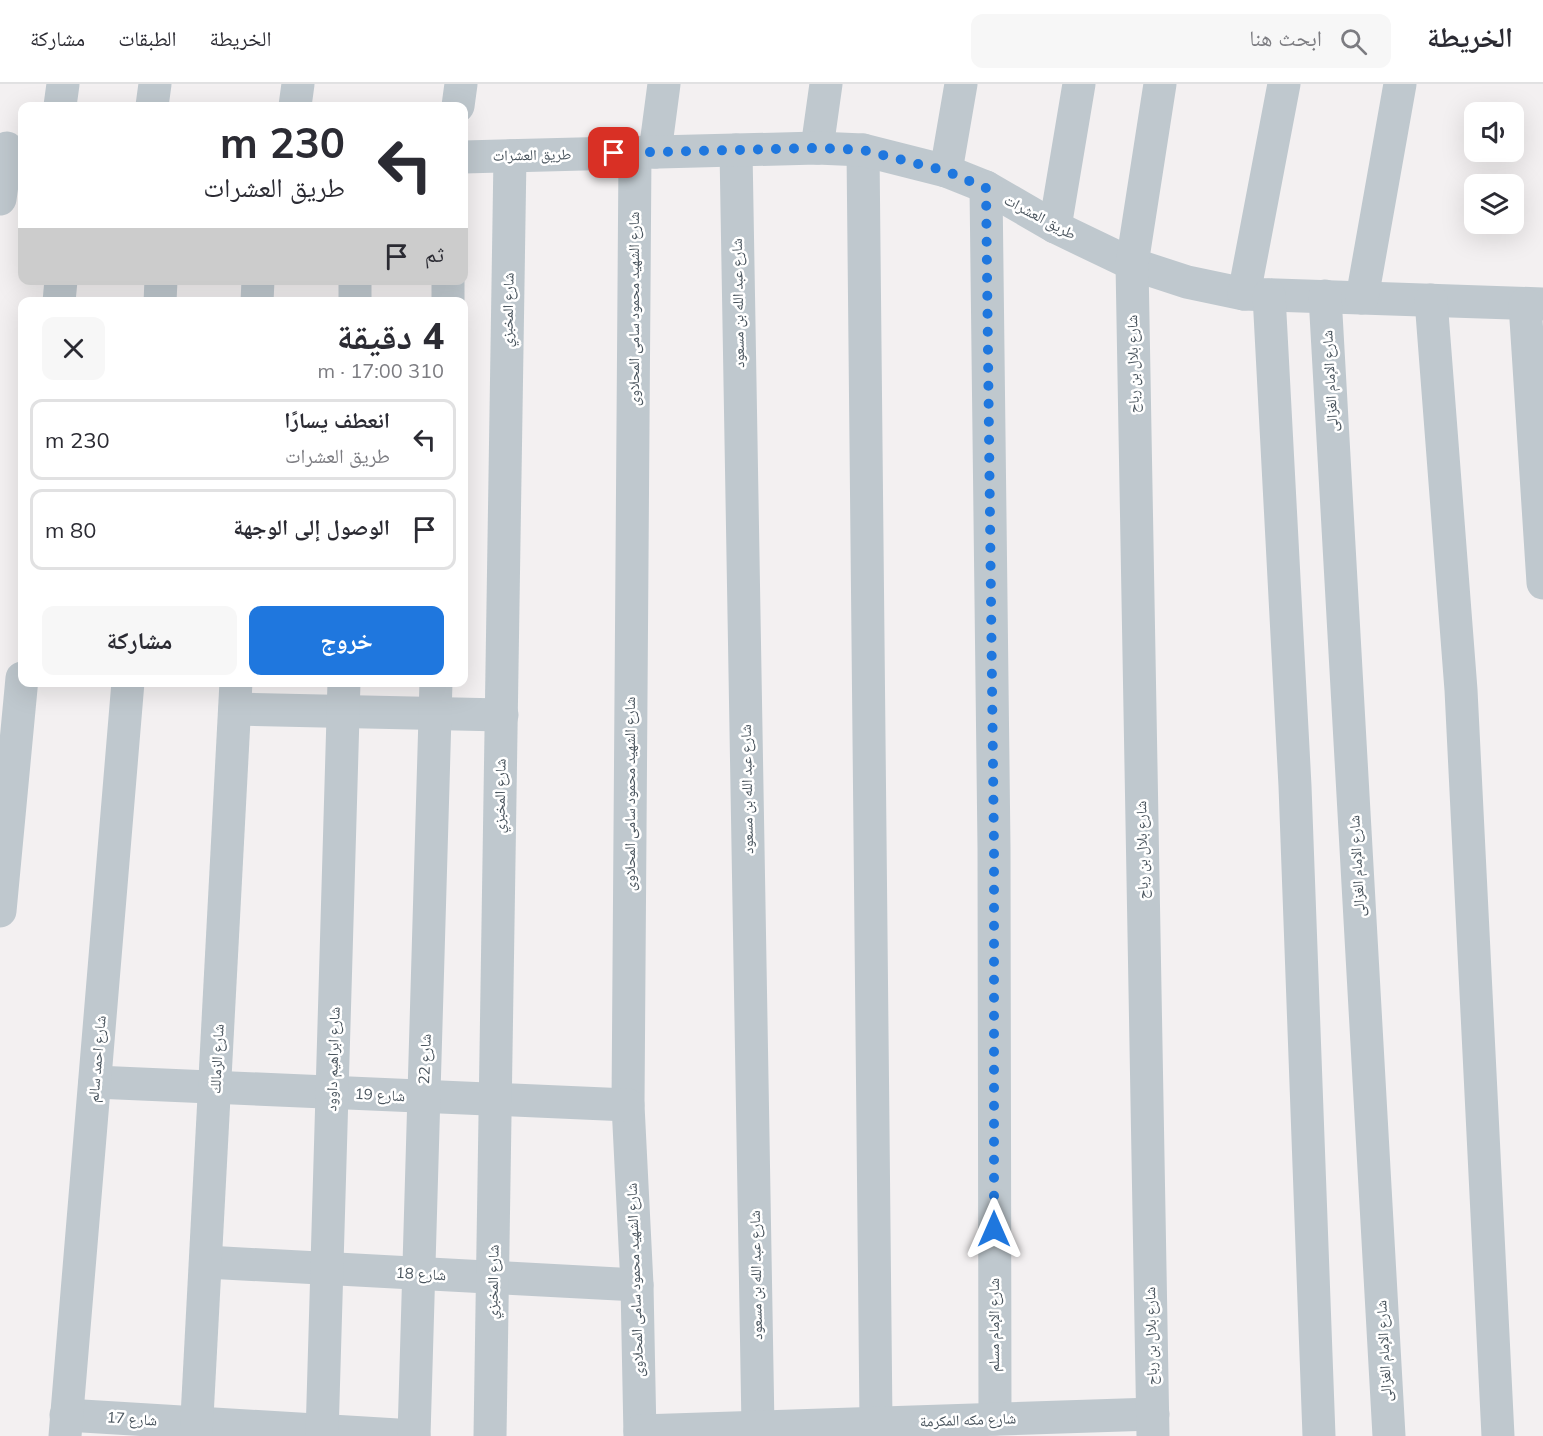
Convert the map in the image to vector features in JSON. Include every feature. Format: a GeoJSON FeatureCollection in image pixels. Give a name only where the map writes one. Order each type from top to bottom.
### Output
{"type":"FeatureCollection","features":[{"type":"Feature","properties":{"kind":"street"},"geometry":{"type":"LineString","coordinates":[[61,102],[63,84]]}},
{"type":"Feature","properties":{"kind":"street"},"geometry":{"type":"LineString","coordinates":[[153,102],[155,84]]}},
{"type":"Feature","properties":{"kind":"street"},"geometry":{"type":"LineString","coordinates":[[296,102],[298,84]]}},
{"type":"Feature","properties":{"kind":"street"},"geometry":{"type":"LineString","coordinates":[[459,102],[461,84]]}},
{"type":"Feature","properties":{"kind":"street","name":"شارع الشهيد محمود سامى المحلاوى"},"geometry":{"type":"LineString","coordinates":[[640,1434],[637,1285],[628,1105],[645,152],[664,84]]}},
{"type":"Feature","properties":{"kind":"street"},"geometry":{"type":"LineString","coordinates":[[817,148],[826,84]]}},
{"type":"Feature","properties":{"kind":"street"},"geometry":{"type":"LineString","coordinates":[[946,171],[962,84]]}},
{"type":"Feature","properties":{"kind":"street"},"geometry":{"type":"LineString","coordinates":[[1055,227],[1079,84]]}},
{"type":"Feature","properties":{"kind":"street","name":"شارع بلال بن رباح"},"geometry":{"type":"LineString","coordinates":[[1153,1425],[1132,264],[1160,84]]}},
{"type":"Feature","properties":{"kind":"street"},"geometry":{"type":"LineString","coordinates":[[1284,84],[1257,294],[1295,786],[1319,1436]]}},
{"type":"Feature","properties":{"kind":"street"},"geometry":{"type":"LineString","coordinates":[[1362,298],[1400,84]]}},
{"type":"Feature","properties":{"kind":"street","name":"طريق العشرات"},"geometry":{"type":"LineString","coordinates":[[468,157],[817,148],[863,150],[946,171],[986,188],[1055,227],[1132,264],[1187,282],[1257,294],[1534,304]]}},
{"type":"Feature","properties":{"kind":"street"},"geometry":{"type":"LineString","coordinates":[[0,199],[10,149]]}},
{"type":"Feature","properties":{"kind":"street","name":"شارع عبد الله بن مسعود"},"geometry":{"type":"LineString","coordinates":[[736,150],[758,1427]]}},
{"type":"Feature","properties":{"kind":"street"},"geometry":{"type":"LineString","coordinates":[[863,150],[876,1423]]}},
{"type":"Feature","properties":{"kind":"street","name":"شارع المخبزي"},"geometry":{"type":"LineString","coordinates":[[490,1436],[510,156]]}},
{"type":"Feature","properties":{"kind":"street","name":"شارع الإمام مسلم"},"geometry":{"type":"LineString","coordinates":[[986,188],[994,848],[995,1419]]}},
{"type":"Feature","properties":{"kind":"street","name":"شارع الإمام الغزالى"},"geometry":{"type":"LineString","coordinates":[[1325,297],[1389,1436]]}},
{"type":"Feature","properties":{"kind":"street"},"geometry":{"type":"LineString","coordinates":[[1431,300],[1461,690],[1498,1436]]}},
{"type":"Feature","properties":{"kind":"street"},"geometry":{"type":"LineString","coordinates":[[1534,304],[1543,583]]}},
{"type":"Feature","properties":{"kind":"street"},"geometry":{"type":"LineString","coordinates":[[0,911],[21,687]]}},
{"type":"Feature","properties":{"kind":"street","name":"شارع احمد سالم"},"geometry":{"type":"LineString","coordinates":[[66,1425],[128,687]]}},
{"type":"Feature","properties":{"kind":"street"},"geometry":{"type":"LineString","coordinates":[[236,696],[436,698],[502,714]]}},
{"type":"Feature","properties":{"kind":"street","name":"شارع الزمالك"},"geometry":{"type":"LineString","coordinates":[[197,1430],[236,696]]}},
{"type":"Feature","properties":{"kind":"street","name":"شارع ابراهيم داوود"},"geometry":{"type":"LineString","coordinates":[[322,1433],[343,697]]}},
{"type":"Feature","properties":{"kind":"street","name":"شارع 22"},"geometry":{"type":"LineString","coordinates":[[414,1436],[436,698]]}},
{"type":"Feature","properties":{"kind":"street","name":"شارع 19"},"geometry":{"type":"LineString","coordinates":[[95,1082],[628,1105]]}},
{"type":"Feature","properties":{"kind":"street","name":"شارع 18"},"geometry":{"type":"LineString","coordinates":[[206,1262],[637,1285]]}},
{"type":"Feature","properties":{"kind":"street","name":"شارع مكه المكرمة"},"geometry":{"type":"LineString","coordinates":[[640,1434],[876,1423],[922,1429],[995,1419],[1058,1426],[1153,1425]]}},
{"type":"Feature","properties":{"kind":"street","name":"شارع 17"},"geometry":{"type":"LineString","coordinates":[[66,1425],[414,1436]]}},
{"type":"Feature","properties":{"kind":"route"},"geometry":{"type":"LineString","coordinates":[[614,153],[817,148],[863,150],[946,171],[986,188],[994,848],[994,1229]]}}]}
